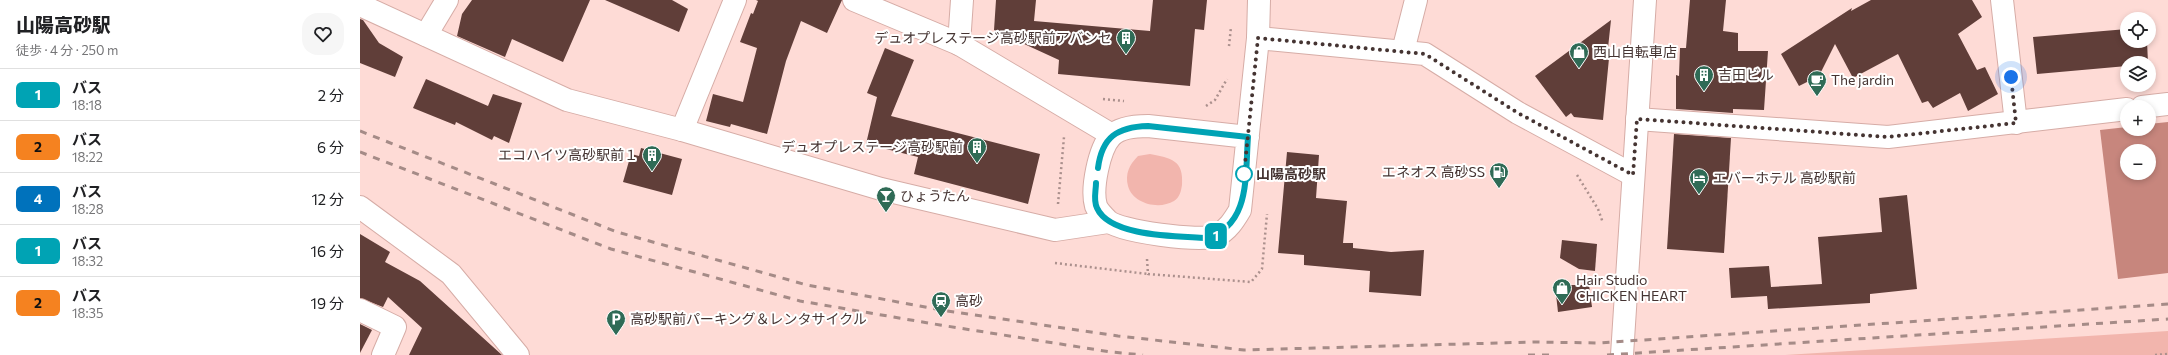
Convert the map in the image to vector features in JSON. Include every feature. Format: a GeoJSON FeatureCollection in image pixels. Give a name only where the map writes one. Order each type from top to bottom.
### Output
{"type":"FeatureCollection","features":[{"type":"Feature","properties":{"kind":"street"},"geometry":{"type":"LineString","coordinates":[[426,35],[447,0]]}},
{"type":"Feature","properties":{"kind":"street"},"geometry":{"type":"LineString","coordinates":[[682,130],[735,0]]}},
{"type":"Feature","properties":{"kind":"street"},"geometry":{"type":"LineString","coordinates":[[854,0],[959,44],[1112,135]]}},
{"type":"Feature","properties":{"kind":"street"},"geometry":{"type":"LineString","coordinates":[[959,44],[962,0]]}},
{"type":"Feature","properties":{"kind":"street"},"geometry":{"type":"LineString","coordinates":[[1248,137],[1148,126],[1135,126],[1112,135],[1100,153],[1095,198],[1097,208],[1108,222],[1126,230],[1205,238],[1216,236],[1233,222],[1240,210],[1248,137],[1258,38],[1259,0]]}},
{"type":"Feature","properties":{"kind":"street"},"geometry":{"type":"LineString","coordinates":[[1403,51],[1416,0]]}},
{"type":"Feature","properties":{"kind":"street"},"geometry":{"type":"LineString","coordinates":[[1622,355],[1644,0]]}},
{"type":"Feature","properties":{"kind":"street"},"geometry":{"type":"LineString","coordinates":[[2002,0],[2016,123]]}},
{"type":"Feature","properties":{"kind":"street"},"geometry":{"type":"LineString","coordinates":[[360,5],[567,100],[682,130],[881,190],[1055,230],[1108,222]]}},
{"type":"Feature","properties":{"kind":"street"},"geometry":{"type":"LineString","coordinates":[[1258,38],[1425,54],[1518,113],[1633,175]]}},
{"type":"Feature","properties":{"kind":"street"},"geometry":{"type":"LineString","coordinates":[[2156,105],[2168,104]]}},
{"type":"Feature","properties":{"kind":"street"},"geometry":{"type":"LineString","coordinates":[[1637,119],[1888,137],[2120,110]]}},
{"type":"Feature","properties":{"kind":"street"},"geometry":{"type":"LineString","coordinates":[[360,206],[451,274],[518,355]]}},
{"type":"Feature","properties":{"kind":"street"},"geometry":{"type":"LineString","coordinates":[[360,310],[395,327],[383,355]]}},
{"type":"Feature","properties":{"kind":"path"},"geometry":{"type":"LineString","coordinates":[[1229,54],[1231,23]]}},
{"type":"Feature","properties":{"kind":"path"},"geometry":{"type":"LineString","coordinates":[[1201,108],[1215,100],[1227,77]]}},
{"type":"Feature","properties":{"kind":"path"},"geometry":{"type":"LineString","coordinates":[[1098,99],[1130,101]]}},
{"type":"Feature","properties":{"kind":"path"},"geometry":{"type":"LineString","coordinates":[[1055,230],[1064,132]]}},
{"type":"Feature","properties":{"kind":"path"},"geometry":{"type":"LineString","coordinates":[[1572,170],[1583,182],[1598,209],[1604,226]]}},
{"type":"Feature","properties":{"kind":"path"},"geometry":{"type":"LineString","coordinates":[[1055,263],[1148,274]]}},
{"type":"Feature","properties":{"kind":"path"},"geometry":{"type":"LineString","coordinates":[[2155,355],[2168,354]]}},
{"type":"Feature","properties":{"kind":"shaded area"},"geometry":{"type":"Polygon","coordinates":[[[2168,122],[2168,273],[2118,279],[2100,130],[2120,128],[2120,136],[2156,136],[2156,123],[2168,122]]]}},
{"type":"Feature","properties":{"kind":"shaded area"},"geometry":{"type":"Polygon","coordinates":[[[1150,154],[1170,159],[1178,165],[1181,170],[1182,185],[1180,194],[1178,198],[1168,204],[1147,204],[1135,197],[1128,186],[1127,174],[1132,163],[1138,156],[1150,154]]]}},
{"type":"Feature","properties":{"kind":"shaded area"},"geometry":{"type":"Polygon","coordinates":[[[2168,331],[2168,355],[1785,355],[2168,331]]]}},
{"type":"Feature","properties":{"kind":"building"},"geometry":{"type":"Polygon","coordinates":[[[472,0],[590,0],[563,62],[512,39],[505,57],[457,36],[462,14],[472,0]]]}},
{"type":"Feature","properties":{"kind":"building"},"geometry":{"type":"Polygon","coordinates":[[[605,0],[672,0],[688,9],[679,32],[605,0]]]}},
{"type":"Feature","properties":{"kind":"building"},"geometry":{"type":"Polygon","coordinates":[[[756,0],[842,0],[827,33],[801,21],[786,61],[767,134],[731,124],[730,127],[706,121],[713,94],[743,102],[757,48],[740,42],[751,13],[753,14],[758,1],[756,0]]]}},
{"type":"Feature","properties":{"kind":"building","name":"デュオプレステージ高砂駅前アバンセ"},"geometry":{"type":"Polygon","coordinates":[[[996,0],[1036,0],[1034,21],[1150,31],[1153,0],[1207,0],[1204,30],[1195,29],[1190,86],[1058,74],[1059,60],[994,30],[996,0]]]}},
{"type":"Feature","properties":{"kind":"building"},"geometry":{"type":"Polygon","coordinates":[[[1690,0],[1726,0],[1723,31],[1738,33],[1738,51],[1768,51],[1764,110],[1733,109],[1733,113],[1676,109],[1676,75],[1679,76],[1680,48],[1686,48],[1690,0]]]}},
{"type":"Feature","properties":{"kind":"building"},"geometry":{"type":"Polygon","coordinates":[[[1871,0],[1972,0],[1982,17],[1958,34],[1977,70],[1985,67],[1998,94],[1968,111],[1960,93],[1933,108],[1928,101],[1922,103],[1898,54],[1853,78],[1835,44],[1819,76],[1799,86],[1781,54],[1852,8],[1851,11],[1871,0]]]}},
{"type":"Feature","properties":{"kind":"building"},"geometry":{"type":"Polygon","coordinates":[[[360,19],[363,20],[379,43],[403,57],[395,77],[360,63],[360,19]]]}},
{"type":"Feature","properties":{"kind":"building"},"geometry":{"type":"Polygon","coordinates":[[[1611,20],[1608,48],[1610,48],[1603,120],[1574,117],[1571,113],[1566,117],[1535,76],[1611,20]]]}},
{"type":"Feature","properties":{"kind":"building"},"geometry":{"type":"Polygon","coordinates":[[[2120,30],[2120,48],[2147,48],[2148,56],[2120,56],[2120,67],[2037,74],[2033,37],[2120,30]]]}},
{"type":"Feature","properties":{"kind":"building","name":"デュオプレステージ高砂駅前"},"geometry":{"type":"Polygon","coordinates":[[[885,48],[914,60],[891,116],[1040,154],[1028,204],[914,174],[918,157],[866,144],[877,97],[867,93],[885,48]]]}},
{"type":"Feature","properties":{"kind":"building"},"geometry":{"type":"Polygon","coordinates":[[[426,79],[488,106],[493,94],[522,103],[509,143],[494,136],[492,140],[456,122],[455,125],[413,108],[426,79]]]}},
{"type":"Feature","properties":{"kind":"building","name":"エバーホテル 高砂駅前"},"geometry":{"type":"Polygon","coordinates":[[[1674,134],[1731,138],[1724,253],[1667,249],[1674,134]]]}},
{"type":"Feature","properties":{"kind":"building","name":"エコハイツ高砂駅前１"},"geometry":{"type":"Polygon","coordinates":[[[641,148],[682,159],[672,195],[623,182],[631,154],[639,156],[641,148]]]}},
{"type":"Feature","properties":{"kind":"building"},"geometry":{"type":"Polygon","coordinates":[[[1287,152],[1319,155],[1316,198],[1347,201],[1343,243],[1353,243],[1353,248],[1391,252],[1424,250],[1421,296],[1369,292],[1370,271],[1304,265],[1304,255],[1278,253],[1287,152]]]}},
{"type":"Feature","properties":{"kind":"building"},"geometry":{"type":"Polygon","coordinates":[[[1907,195],[1917,289],[1870,294],[1870,303],[1768,309],[1767,296],[1731,298],[1729,268],[1769,266],[1771,287],[1822,284],[1818,237],[1882,232],[1879,198],[1907,195]]]}},
{"type":"Feature","properties":{"kind":"building"},"geometry":{"type":"Polygon","coordinates":[[[360,234],[390,252],[385,262],[420,281],[502,355],[409,355],[422,328],[388,297],[383,307],[360,298],[360,234]]]}},
{"type":"Feature","properties":{"kind":"building"},"geometry":{"type":"Polygon","coordinates":[[[1562,240],[1597,244],[1595,271],[1579,269],[1560,258],[1562,240]]]}},
{"type":"Feature","properties":{"kind":"building"},"geometry":{"type":"Polygon","coordinates":[[[1589,285],[1592,307],[1558,312],[1555,286],[1589,285]]]}},
{"type":"Feature","properties":{"kind":"building"},"geometry":{"type":"Polygon","coordinates":[[[360,324],[372,330],[360,353],[360,324]]]}},
{"type":"Feature","properties":{"kind":"railway"},"geometry":{"type":"LineString","coordinates":[[360,131],[617,232],[807,285],[941,310],[1118,336],[1244,350],[1534,342],[1599,343],[2168,304]]}},
{"type":"Feature","properties":{"kind":"railway"},"geometry":{"type":"LineString","coordinates":[[360,152],[611,249],[800,301],[1111,352],[1143,355]]}},
{"type":"Feature","properties":{"kind":"railway"},"geometry":{"type":"LineString","coordinates":[[1607,355],[2168,319]]}},
{"type":"Feature","properties":{"kind":"railway"},"geometry":{"type":"LineString","coordinates":[[1528,355],[1552,355]]}},
{"type":"Feature","properties":{"kind":"bus line","name":"1"},"geometry":{"type":"LineString","coordinates":[[1096,183],[1095,198],[1097,208],[1108,222],[1126,230],[1205,238],[1216,236],[1233,222],[1240,210],[1248,137],[1148,126],[1135,126],[1112,135],[1100,153],[1098,168]]}},
{"type":"Feature","properties":{"kind":"place","name":"デュオプレステージ高砂駅前アバンセ"},"geometry":{"type":"Point","coordinates":[1126,55]}},
{"type":"Feature","properties":{"kind":"place","name":"西山自転車店"},"geometry":{"type":"Point","coordinates":[1579,69]}},
{"type":"Feature","properties":{"kind":"place","name":"吉田ビル"},"geometry":{"type":"Point","coordinates":[1704,92]}},
{"type":"Feature","properties":{"kind":"place","name":"The jardin"},"geometry":{"type":"Point","coordinates":[1817,97]}},
{"type":"Feature","properties":{"kind":"place","name":"デュオプレステージ高砂駅前"},"geometry":{"type":"Point","coordinates":[977,164]}},
{"type":"Feature","properties":{"kind":"place","name":"エコハイツ高砂駅前１"},"geometry":{"type":"Point","coordinates":[652,172]}},
{"type":"Feature","properties":{"kind":"place","name":"山陽高砂駅"},"geometry":{"type":"Point","coordinates":[1244,174]}},
{"type":"Feature","properties":{"kind":"place","name":"エネオス 高砂SS"},"geometry":{"type":"Point","coordinates":[1499,189]}},
{"type":"Feature","properties":{"kind":"place","name":"エバーホテル 高砂駅前"},"geometry":{"type":"Point","coordinates":[1699,195]}},
{"type":"Feature","properties":{"kind":"place","name":"ひょうたん"},"geometry":{"type":"Point","coordinates":[886,213]}},
{"type":"Feature","properties":{"kind":"place","name":"Hair Studio CHICKEN HEART"},"geometry":{"type":"Point","coordinates":[1562,305]}},
{"type":"Feature","properties":{"kind":"place","name":"高砂"},"geometry":{"type":"Point","coordinates":[941,318]}},
{"type":"Feature","properties":{"kind":"place","name":"高砂駅前パーキング＆レンタサイクル"},"geometry":{"type":"Point","coordinates":[616,336]}},
{"type":"Feature","properties":{"kind":"route"},"geometry":{"type":"LineString","coordinates":[[1244,174],[1258,38],[1425,54],[1518,113],[1633,175],[1637,119],[1888,137],[2016,123],[2011,77]]}}]}
